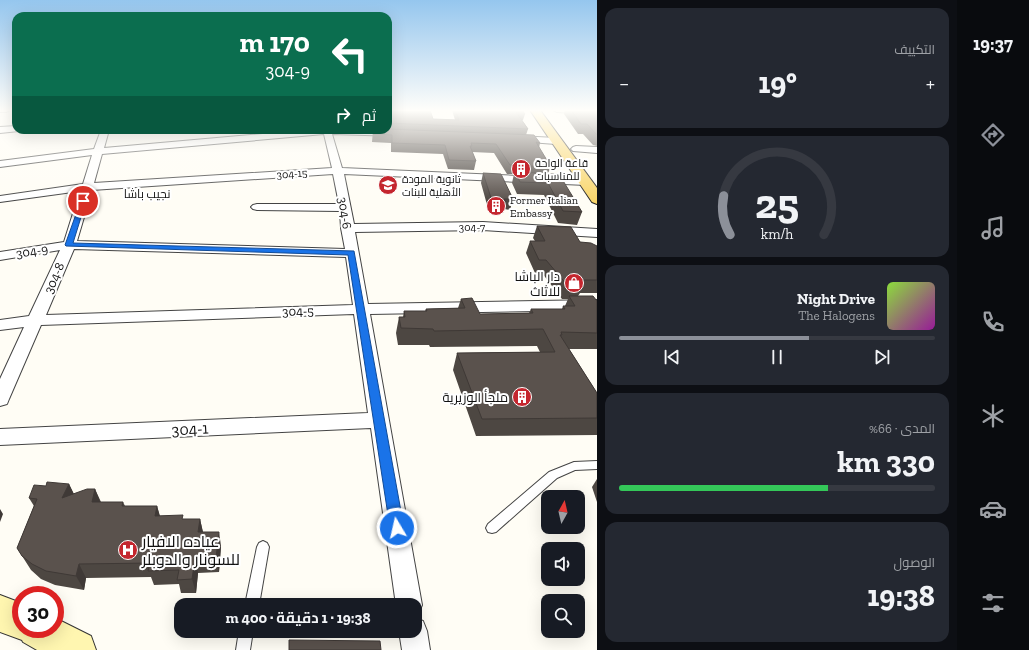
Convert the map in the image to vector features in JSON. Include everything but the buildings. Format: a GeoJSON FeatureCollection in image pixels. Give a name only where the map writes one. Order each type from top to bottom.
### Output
{"type":"FeatureCollection","features":[{"type":"Feature","properties":{"kind":"main road"},"geometry":{"type":"LineString","coordinates":[[570,140],[576,149],[591,180],[597,199]]}},
{"type":"Feature","properties":{"kind":"main road"},"geometry":{"type":"LineString","coordinates":[[556,141],[591,180]]}},
{"type":"Feature","properties":{"kind":"street","name":"304-8"},"geometry":{"type":"LineString","coordinates":[[0,399],[69,245],[102,140]]}},
{"type":"Feature","properties":{"kind":"street"},"geometry":{"type":"LineString","coordinates":[[0,164],[99,151],[221,140]]}},
{"type":"Feature","properties":{"kind":"street","name":"304-6"},"geometry":{"type":"LineString","coordinates":[[330,140],[338,172],[352,252],[408,598]]}},
{"type":"Feature","properties":{"kind":"street"},"geometry":{"type":"LineString","coordinates":[[540,140],[556,141]]}},
{"type":"Feature","properties":{"kind":"street"},"geometry":{"type":"LineString","coordinates":[[576,149],[597,150]]}},
{"type":"Feature","properties":{"kind":"street","name":"304-15"},"geometry":{"type":"LineString","coordinates":[[0,199],[88,187],[338,172],[591,180]]}},
{"type":"Feature","properties":{"kind":"street"},"geometry":{"type":"LineString","coordinates":[[257,206],[344,208]]}},
{"type":"Feature","properties":{"kind":"street","name":"304-7"},"geometry":{"type":"LineString","coordinates":[[347,228],[483,226],[597,233]]}},
{"type":"Feature","properties":{"kind":"street","name":"304-9"},"geometry":{"type":"LineString","coordinates":[[0,256],[69,245],[352,252]]}},
{"type":"Feature","properties":{"kind":"street","name":"304-5"},"geometry":{"type":"LineString","coordinates":[[0,325],[36,320],[361,308],[597,305]]}},
{"type":"Feature","properties":{"kind":"street","name":"304-1"},"geometry":{"type":"LineString","coordinates":[[0,437],[380,420]]}},
{"type":"Feature","properties":{"kind":"street"},"geometry":{"type":"LineString","coordinates":[[0,613],[12,618]]}},
{"type":"Feature","properties":{"kind":"street"},"geometry":{"type":"LineString","coordinates":[[54,638],[77,650]]}},
{"type":"Feature","properties":{"kind":"street"},"geometry":{"type":"LineString","coordinates":[[414,638],[416,650]]}},
{"type":"Feature","properties":{"kind":"lane"},"geometry":{"type":"LineString","coordinates":[[492,528],[553,474],[574,466],[597,465]]}},
{"type":"Feature","properties":{"kind":"lane"},"geometry":{"type":"LineString","coordinates":[[253,598],[263,547]]}},
{"type":"Feature","properties":{"kind":"lane"},"geometry":{"type":"LineString","coordinates":[[242,650],[245,638]]}},
{"type":"Feature","properties":{"kind":"place","name":"قاعة الواحة للمناسبات"},"geometry":{"type":"Point","coordinates":[521,169]}},
{"type":"Feature","properties":{"kind":"place","name":"ثانوية المودة الأهلية للبنات"},"geometry":{"type":"Point","coordinates":[388,185]}},
{"type":"Feature","properties":{"kind":"place","name":"Former Italian Embassy"},"geometry":{"type":"Point","coordinates":[496,206]}},
{"type":"Feature","properties":{"kind":"place","name":"دار الباشا للاثاث"},"geometry":{"type":"Point","coordinates":[574,283]}},
{"type":"Feature","properties":{"kind":"place","name":"ملجأ الوزيرية"},"geometry":{"type":"Point","coordinates":[522,397]}},
{"type":"Feature","properties":{"kind":"place","name":"عياده الافيار للسونار والدوبلر"},"geometry":{"type":"Point","coordinates":[128,550]}},
{"type":"Feature","properties":{"kind":"district","name":"نجيب باشا"},"geometry":{"type":"Point","coordinates":[147,194]}},
{"type":"Feature","properties":{"kind":"route"},"geometry":{"type":"LineString","coordinates":[[83,201],[69,245],[352,252],[397,528]]}}]}
